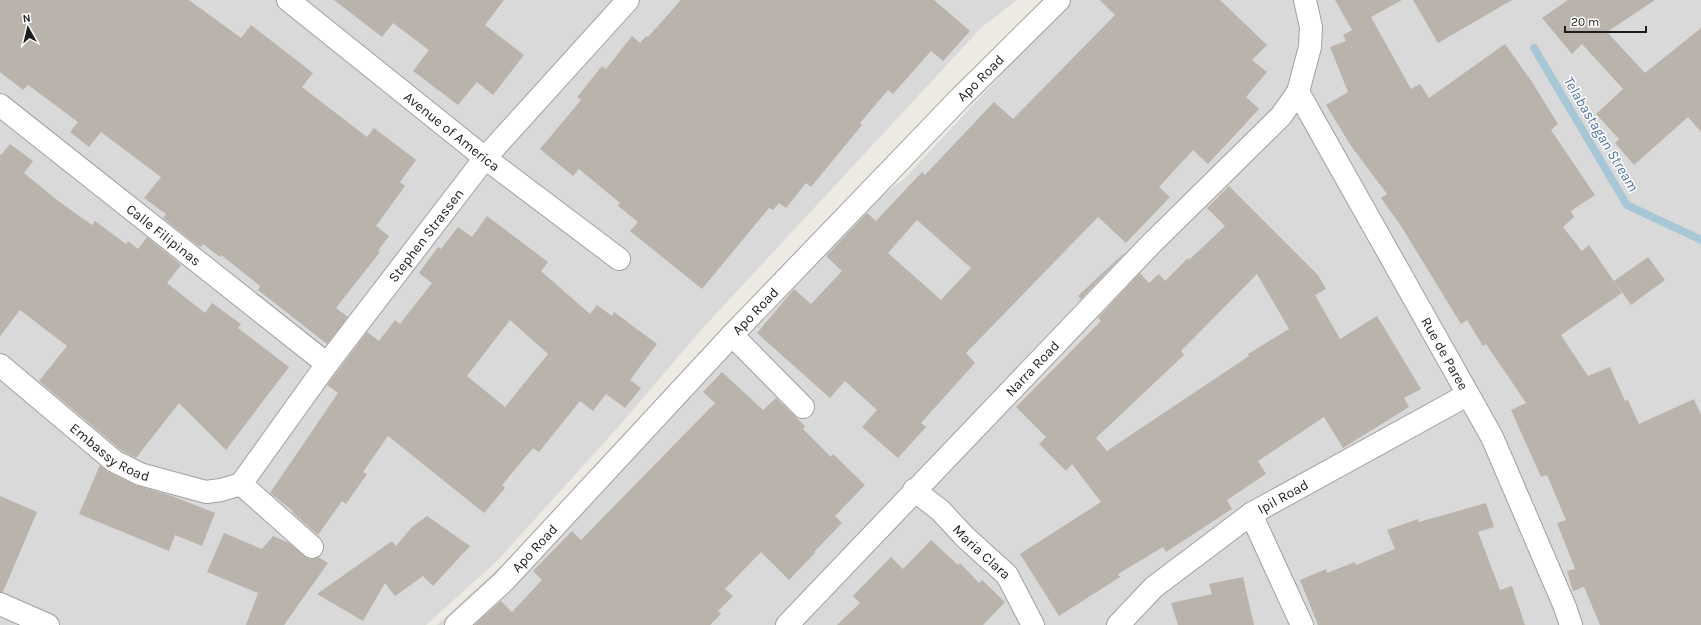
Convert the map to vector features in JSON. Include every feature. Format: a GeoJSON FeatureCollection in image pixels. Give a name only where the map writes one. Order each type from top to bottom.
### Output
{"type":"FeatureCollection","features":[{"type":"Feature","properties":{"kind":"street","name":"Avenue of America"},"geometry":{"type":"LineString","coordinates":[[288,0],[485,158],[619,259]]}},
{"type":"Feature","properties":{"kind":"street","name":"Stephen Strassen"},"geometry":{"type":"LineString","coordinates":[[240,484],[328,364],[485,158],[628,0]]}},
{"type":"Feature","properties":{"kind":"street","name":"Apo Road"},"geometry":{"type":"LineString","coordinates":[[456,625],[504,581],[732,336],[960,98],[1059,0]]}},
{"type":"Feature","properties":{"kind":"street"},"geometry":{"type":"LineString","coordinates":[[1298,92],[1310,47],[1311,27],[1305,0]]}},
{"type":"Feature","properties":{"kind":"street","name":"Narra Road"},"geometry":{"type":"LineString","coordinates":[[787,625],[914,490],[1145,250],[1281,116],[1298,92]]}},
{"type":"Feature","properties":{"kind":"street","name":"Rue de Paree"},"geometry":{"type":"LineString","coordinates":[[1298,92],[1467,395],[1492,437],[1565,607],[1571,625]]}},
{"type":"Feature","properties":{"kind":"street","name":"Calle Filipinas"},"geometry":{"type":"LineString","coordinates":[[0,105],[328,364]]}},
{"type":"Feature","properties":{"kind":"street"},"geometry":{"type":"LineString","coordinates":[[732,336],[803,408]]}},
{"type":"Feature","properties":{"kind":"street","name":"Embassy Road"},"geometry":{"type":"LineString","coordinates":[[0,365],[114,461],[140,474],[206,492],[221,490],[240,484]]}},
{"type":"Feature","properties":{"kind":"street","name":"Ipil Road"},"geometry":{"type":"LineString","coordinates":[[1118,625],[1154,587],[1251,514],[1467,395]]}},
{"type":"Feature","properties":{"kind":"street"},"geometry":{"type":"LineString","coordinates":[[240,484],[312,547]]}},
{"type":"Feature","properties":{"kind":"street","name":"Maria Clara"},"geometry":{"type":"LineString","coordinates":[[914,490],[941,511],[965,537],[1007,575],[1033,625]]}},
{"type":"Feature","properties":{"kind":"street"},"geometry":{"type":"LineString","coordinates":[[1251,514],[1302,625]]}},
{"type":"Feature","properties":{"kind":"street"},"geometry":{"type":"LineString","coordinates":[[0,604],[48,625]]}},
{"type":"Feature","properties":{"kind":"shaded area"},"geometry":{"type":"Polygon","coordinates":[[[0,0],[1017,0],[982,27],[701,330],[619,426],[498,560],[426,625],[0,625],[0,0]]]}},
{"type":"Feature","properties":{"kind":"shaded area"},"geometry":{"type":"Polygon","coordinates":[[[1071,0],[1701,0],[1701,625],[437,625],[556,515],[765,284],[904,179],[1071,0]]]}},
{"type":"Feature","properties":{"kind":"building"},"geometry":{"type":"Polygon","coordinates":[[[0,0],[189,0],[241,38],[251,25],[313,73],[302,87],[367,137],[374,128],[416,160],[400,182],[405,186],[376,226],[389,236],[378,251],[380,252],[336,308],[348,317],[327,344],[258,290],[260,286],[221,255],[220,257],[203,244],[201,247],[197,245],[163,218],[166,214],[144,198],[161,177],[101,132],[89,147],[70,132],[78,122],[28,85],[23,90],[0,72],[0,0]]]}},
{"type":"Feature","properties":{"kind":"building"},"geometry":{"type":"Polygon","coordinates":[[[334,0],[504,0],[485,25],[524,55],[493,95],[477,82],[458,105],[413,71],[429,50],[393,23],[382,37],[334,0]]]}},
{"type":"Feature","properties":{"kind":"building"},"geometry":{"type":"Polygon","coordinates":[[[681,0],[934,0],[970,31],[943,61],[931,51],[893,94],[888,90],[860,123],[862,125],[811,187],[806,183],[786,208],[779,203],[773,210],[769,208],[702,289],[630,231],[638,222],[618,206],[620,203],[579,169],[573,176],[540,149],[581,100],[577,97],[602,66],[606,69],[632,36],[640,43],[646,36],[648,37],[681,0]]]}},
{"type":"Feature","properties":{"kind":"building"},"geometry":{"type":"Polygon","coordinates":[[[1100,0],[1220,0],[1267,45],[1252,60],[1267,72],[1246,97],[1259,109],[1208,164],[1193,150],[1159,187],[1170,197],[1126,243],[1098,217],[966,353],[975,363],[921,423],[926,427],[898,458],[862,427],[877,410],[845,381],[830,398],[757,333],[794,289],[811,304],[842,271],[826,256],[867,213],[876,221],[922,172],[925,175],[994,102],[1013,119],[1115,15],[1100,0]],[[917,220],[888,253],[941,300],[971,268],[917,220]]]}},
{"type":"Feature","properties":{"kind":"building"},"geometry":{"type":"Polygon","coordinates":[[[1335,0],[1402,0],[1371,17],[1411,89],[1420,84],[1429,98],[1505,44],[1532,82],[1558,124],[1551,130],[1595,195],[1571,211],[1574,217],[1563,227],[1582,251],[1589,245],[1622,293],[1561,335],[1588,376],[1610,367],[1625,401],[1628,400],[1639,424],[1694,399],[1701,415],[1701,625],[1600,625],[1584,587],[1573,591],[1567,571],[1575,569],[1557,523],[1566,520],[1547,475],[1541,477],[1511,410],[1526,403],[1486,344],[1483,346],[1467,320],[1461,324],[1401,226],[1381,198],[1387,194],[1351,146],[1326,105],[1348,92],[1330,47],[1346,41],[1343,35],[1352,30],[1335,0]]]}},
{"type":"Feature","properties":{"kind":"building"},"geometry":{"type":"Polygon","coordinates":[[[1413,0],[1512,0],[1438,43],[1413,0]]]}},
{"type":"Feature","properties":{"kind":"building"},"geometry":{"type":"Polygon","coordinates":[[[1568,0],[1655,0],[1607,32],[1645,73],[1701,28],[1701,132],[1688,117],[1634,165],[1615,143],[1619,139],[1596,114],[1623,89],[1582,44],[1572,54],[1542,18],[1568,0]]]}},
{"type":"Feature","properties":{"kind":"building"},"geometry":{"type":"Polygon","coordinates":[[[10,144],[33,161],[24,173],[57,200],[92,225],[95,221],[126,244],[128,241],[138,249],[147,237],[181,265],[167,283],[205,313],[212,303],[241,324],[238,328],[289,367],[226,450],[179,403],[136,458],[121,450],[39,381],[67,346],[20,310],[0,336],[0,154],[1,155],[10,144]]]}},
{"type":"Feature","properties":{"kind":"building"},"geometry":{"type":"Polygon","coordinates":[[[1229,186],[1318,275],[1326,289],[1315,295],[1340,339],[1377,316],[1421,389],[1404,398],[1409,407],[1343,448],[1324,417],[1258,461],[1266,474],[1227,500],[1232,509],[1166,552],[1163,547],[1118,574],[1120,577],[1059,616],[1020,554],[1101,502],[1072,464],[1066,471],[1039,444],[1046,437],[1016,407],[1101,321],[1098,318],[1140,273],[1149,283],[1159,274],[1165,281],[1188,258],[1189,260],[1225,226],[1207,208],[1229,186]],[[1257,274],[1181,351],[1184,355],[1096,438],[1107,451],[1249,356],[1248,354],[1289,329],[1257,274]]]}},
{"type":"Feature","properties":{"kind":"building"},"geometry":{"type":"Polygon","coordinates":[[[487,216],[548,262],[541,271],[590,314],[597,305],[612,316],[614,312],[657,344],[630,380],[641,388],[625,408],[606,394],[593,411],[580,401],[539,452],[533,448],[502,485],[505,488],[484,513],[388,436],[363,472],[367,474],[346,504],[342,501],[318,535],[292,512],[293,511],[270,493],[338,393],[327,385],[367,332],[379,341],[395,320],[400,324],[432,283],[419,273],[438,247],[441,249],[458,227],[472,237],[487,216]],[[510,320],[467,376],[505,407],[548,354],[510,320]]]}},
{"type":"Feature","properties":{"kind":"building"},"geometry":{"type":"Polygon","coordinates":[[[1123,254],[1081,299],[1078,296],[1123,254]]]}},
{"type":"Feature","properties":{"kind":"building"},"geometry":{"type":"Polygon","coordinates":[[[1648,257],[1665,280],[1631,305],[1614,281],[1648,257]]]}},
{"type":"Feature","properties":{"kind":"building"},"geometry":{"type":"Polygon","coordinates":[[[722,372],[763,410],[776,398],[805,426],[803,429],[831,457],[833,454],[865,485],[835,516],[842,523],[789,580],[761,552],[725,589],[733,596],[718,611],[721,614],[710,625],[474,625],[501,601],[512,612],[542,580],[533,571],[572,531],[581,540],[715,403],[703,392],[722,372]]]}},
{"type":"Feature","properties":{"kind":"building"},"geometry":{"type":"Polygon","coordinates":[[[100,465],[108,472],[135,485],[172,496],[215,513],[202,546],[175,535],[169,551],[79,514],[100,465]]]}},
{"type":"Feature","properties":{"kind":"building"},"geometry":{"type":"Polygon","coordinates":[[[0,496],[37,512],[3,592],[0,592],[0,496]]]}},
{"type":"Feature","properties":{"kind":"building"},"geometry":{"type":"Polygon","coordinates":[[[1486,503],[1494,527],[1478,532],[1500,590],[1512,586],[1525,625],[1318,625],[1300,580],[1326,569],[1327,573],[1355,562],[1356,565],[1395,549],[1387,530],[1418,519],[1419,522],[1486,503]]]}},
{"type":"Feature","properties":{"kind":"building"},"geometry":{"type":"Polygon","coordinates":[[[427,516],[470,546],[433,586],[423,576],[395,596],[385,583],[363,621],[317,594],[392,541],[396,546],[412,527],[427,516]]]}},
{"type":"Feature","properties":{"kind":"building"},"geometry":{"type":"Polygon","coordinates":[[[224,533],[262,549],[273,536],[289,543],[309,559],[318,557],[328,563],[284,625],[246,625],[258,593],[207,572],[224,533]]]}},
{"type":"Feature","properties":{"kind":"building"},"geometry":{"type":"Polygon","coordinates":[[[931,540],[958,565],[960,563],[979,583],[982,580],[1005,602],[983,625],[837,625],[860,603],[853,596],[891,557],[903,569],[931,540]]]}},
{"type":"Feature","properties":{"kind":"building"},"geometry":{"type":"Polygon","coordinates":[[[1243,577],[1254,625],[1178,625],[1171,603],[1212,594],[1209,584],[1243,577]]]}},
{"type":"Feature","properties":{"kind":"waterway","name":"Telabastagan Stream"},"geometry":{"type":"LineString","coordinates":[[1534,48],[1627,205],[1701,240]]}}]}
